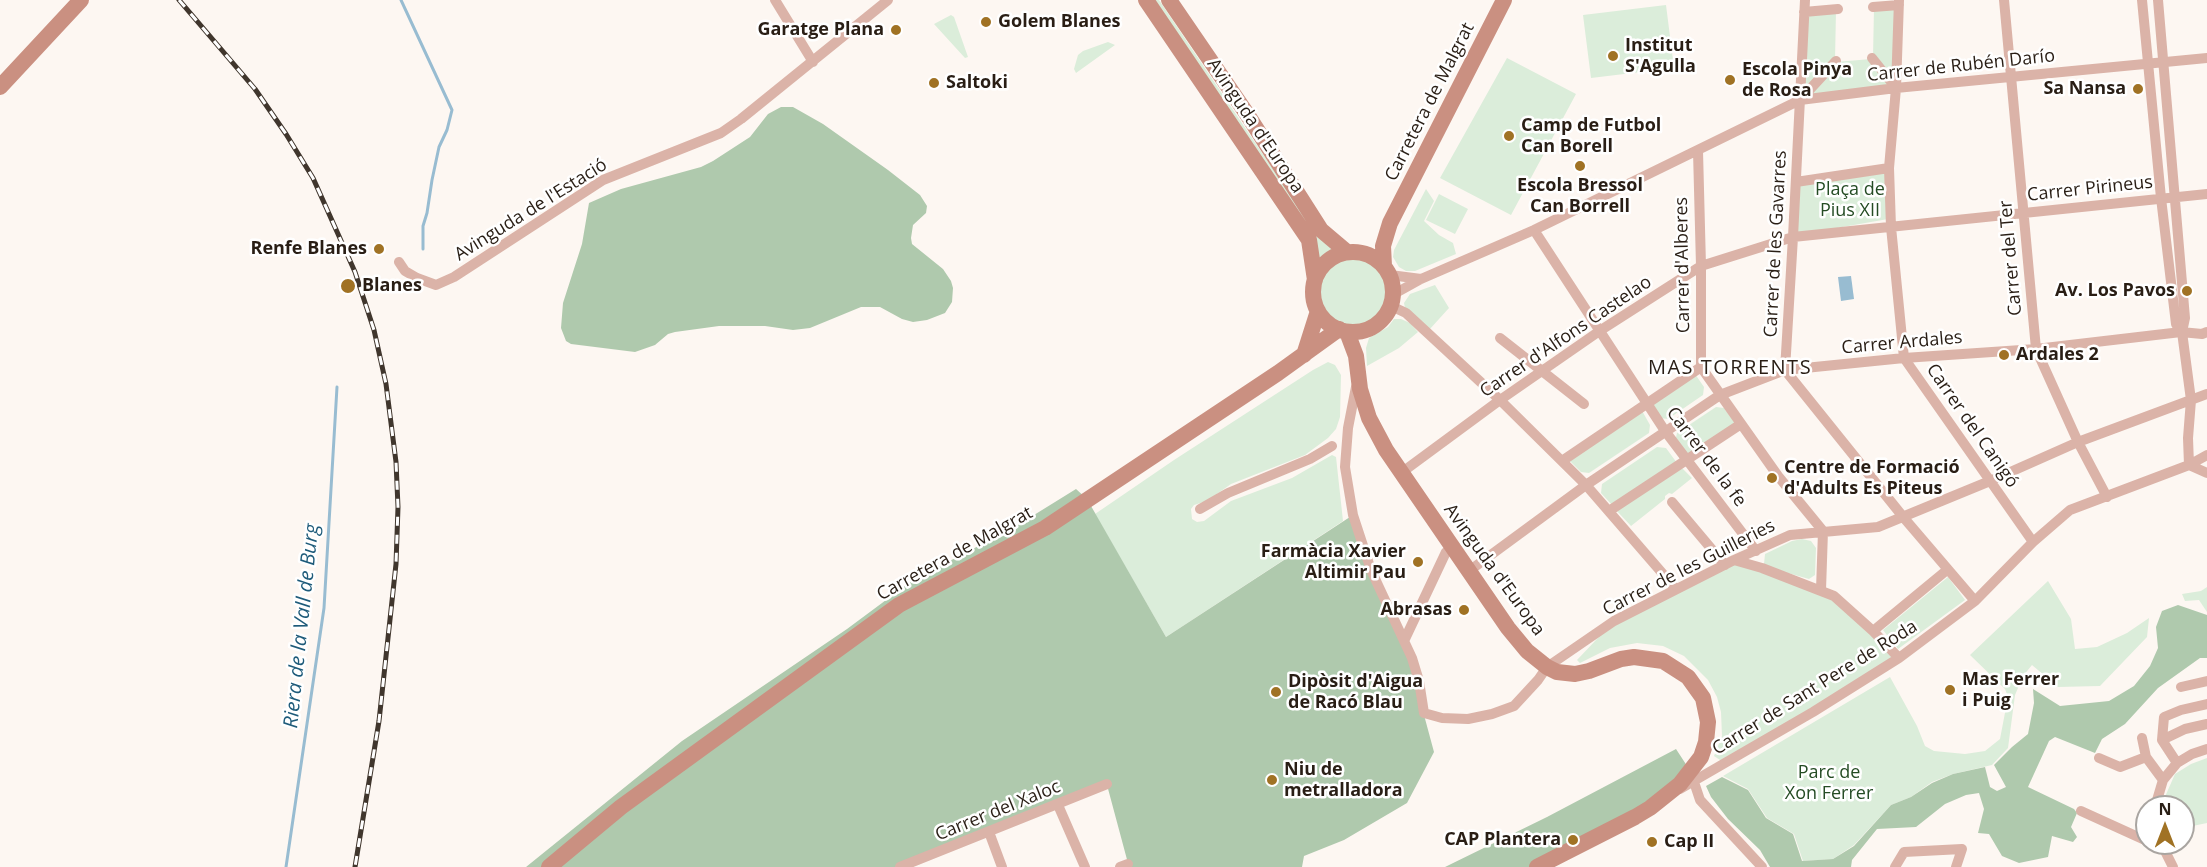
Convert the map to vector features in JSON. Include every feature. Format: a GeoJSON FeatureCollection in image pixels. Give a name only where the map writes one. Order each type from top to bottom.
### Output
{"type":"FeatureCollection","features":[{"type":"Feature","properties":{"kind":"street"},"geometry":{"type":"LineString","coordinates":[[0,87],[81,0]]}},
{"type":"Feature","properties":{"kind":"street"},"geometry":{"type":"LineString","coordinates":[[775,0],[813,62]]}},
{"type":"Feature","properties":{"kind":"street","name":"Avinguda de l'Estació"},"geometry":{"type":"LineString","coordinates":[[399,262],[405,271],[417,279],[436,285],[454,277],[603,180],[721,133],[888,0]]}},
{"type":"Feature","properties":{"kind":"street","name":"Avinguda d'Europa"},"geometry":{"type":"LineString","coordinates":[[1146,0],[1309,240],[1315,280]]}},
{"type":"Feature","properties":{"kind":"street","name":"Avinguda d'Europa"},"geometry":{"type":"LineString","coordinates":[[1169,0],[1247,114],[1321,230],[1353,252]]}},
{"type":"Feature","properties":{"kind":"street","name":"Carretera de Malgrat"},"geometry":{"type":"LineString","coordinates":[[1387,270],[1383,246],[1390,223],[1504,0]]}},
{"type":"Feature","properties":{"kind":"street","name":"Carrer de les Gavarres"},"geometry":{"type":"LineString","coordinates":[[1785,370],[1794,237],[1804,0]]}},
{"type":"Feature","properties":{"kind":"street","name":"Carrer del Ter"},"geometry":{"type":"LineString","coordinates":[[2004,0],[2036,349],[2078,442],[2107,497]]}},
{"type":"Feature","properties":{"kind":"street"},"geometry":{"type":"LineString","coordinates":[[2142,0],[2176,324],[2182,332]]}},
{"type":"Feature","properties":{"kind":"street"},"geometry":{"type":"LineString","coordinates":[[2157,0],[2185,318],[2182,332],[2191,400],[2188,438],[2189,465],[2207,473]]}},
{"type":"Feature","properties":{"kind":"street"},"geometry":{"type":"LineString","coordinates":[[1873,7],[1899,3]]}},
{"type":"Feature","properties":{"kind":"street","name":"Carrer del Canigó"},"geometry":{"type":"LineString","coordinates":[[1899,3],[1896,88],[1889,168],[1891,227],[1904,358],[2033,542]]}},
{"type":"Feature","properties":{"kind":"street"},"geometry":{"type":"LineString","coordinates":[[1804,12],[1838,9]]}},
{"type":"Feature","properties":{"kind":"street"},"geometry":{"type":"LineString","coordinates":[[1872,58],[1896,88]]}},
{"type":"Feature","properties":{"kind":"street","name":"Carrer de Rubén Darío"},"geometry":{"type":"LineString","coordinates":[[1392,300],[1421,279],[1534,230],[1800,100],[1896,88],[2207,58]]}},
{"type":"Feature","properties":{"kind":"street"},"geometry":{"type":"LineString","coordinates":[[1800,100],[1836,61]]}},
{"type":"Feature","properties":{"kind":"street","name":"Carrer d'Alberes"},"geometry":{"type":"LineString","coordinates":[[1698,151],[1701,367]]}},
{"type":"Feature","properties":{"kind":"street"},"geometry":{"type":"LineString","coordinates":[[1796,182],[1889,168]]}},
{"type":"Feature","properties":{"kind":"street","name":"Carrer Pirineus"},"geometry":{"type":"LineString","coordinates":[[1794,237],[2207,194]]}},
{"type":"Feature","properties":{"kind":"street","name":"Carretera de Malgrat"},"geometry":{"type":"LineString","coordinates":[[1353,252],[1372,243],[1390,223]]}},
{"type":"Feature","properties":{"kind":"street","name":"Carrer de la fe"},"geometry":{"type":"LineString","coordinates":[[1534,230],[1665,431],[1756,550]]}},
{"type":"Feature","properties":{"kind":"street","name":"Carrer d'Alfons Castelao"},"geometry":{"type":"LineString","coordinates":[[1401,473],[1500,400],[1601,330],[1701,266],[1794,237]]}},
{"type":"Feature","properties":{"kind":"street"},"geometry":{"type":"LineString","coordinates":[[1387,270],[1392,300],[1382,320],[1367,330],[1343,330],[1329,324],[1318,311],[1313,296],[1315,280],[1327,261],[1336,255],[1353,252],[1370,255],[1387,270],[1421,279]]}},
{"type":"Feature","properties":{"kind":"street"},"geometry":{"type":"LineString","coordinates":[[1392,300],[1500,400],[1586,485],[1676,590]]}},
{"type":"Feature","properties":{"kind":"street"},"geometry":{"type":"LineString","coordinates":[[1304,355],[1318,311]]}},
{"type":"Feature","properties":{"kind":"street","name":"Avinguda d'Europa"},"geometry":{"type":"LineString","coordinates":[[1343,330],[1356,356],[1360,389],[1370,418],[1386,450],[1527,651],[1557,672],[1575,674],[1620,659],[1647,657],[1663,661],[1682,671],[1702,698],[1708,722],[1706,742],[1692,777],[1635,817],[1562,861],[1537,867]]}},
{"type":"Feature","properties":{"kind":"street","name":"Carretera de Malgrat"},"geometry":{"type":"LineString","coordinates":[[549,867],[621,807],[899,604],[1045,528],[1343,330]]}},
{"type":"Feature","properties":{"kind":"street","name":"Avinguda d'Europa"},"geometry":{"type":"LineString","coordinates":[[1356,356],[1367,330]]}},
{"type":"Feature","properties":{"kind":"street","name":"Carrer Ardales"},"geometry":{"type":"LineString","coordinates":[[1469,571],[1586,485],[1720,394],[1785,370],[1904,358],[2036,349],[2182,332],[2202,334],[2207,332]]}},
{"type":"Feature","properties":{"kind":"street"},"geometry":{"type":"LineString","coordinates":[[1500,338],[1584,404]]}},
{"type":"Feature","properties":{"kind":"street"},"geometry":{"type":"LineString","coordinates":[[1562,461],[1701,367],[1778,476],[1823,531],[1821,590]]}},
{"type":"Feature","properties":{"kind":"street"},"geometry":{"type":"LineString","coordinates":[[1785,370],[1904,518],[1975,601]]}},
{"type":"Feature","properties":{"kind":"street"},"geometry":{"type":"LineString","coordinates":[[1357,374],[1355,398],[1348,428],[1345,467],[1353,515],[1371,570],[1404,640]]}},
{"type":"Feature","properties":{"kind":"street","name":"Carrer de les Guilleries"},"geometry":{"type":"LineString","coordinates":[[1404,640],[1419,681],[1424,713],[1442,718],[1468,719],[1503,710],[1514,706],[1547,667],[1614,621],[1756,550],[1790,535],[1878,527],[1904,518],[2078,442],[2207,394]]}},
{"type":"Feature","properties":{"kind":"street"},"geometry":{"type":"LineString","coordinates":[[1609,511],[1741,424]]}},
{"type":"Feature","properties":{"kind":"street"},"geometry":{"type":"LineString","coordinates":[[1200,509],[1228,493],[1310,459],[1332,446],[1348,428]]}},
{"type":"Feature","properties":{"kind":"street"},"geometry":{"type":"LineString","coordinates":[[1332,446],[1347,449]]}},
{"type":"Feature","properties":{"kind":"street","name":"Carrer de Sant Pere de Roda"},"geometry":{"type":"LineString","coordinates":[[1692,777],[1813,712],[1899,658],[1975,601],[2033,542],[2070,510],[2189,465],[2207,455]]}},
{"type":"Feature","properties":{"kind":"street"},"geometry":{"type":"LineString","coordinates":[[1672,502],[1730,563],[1762,568],[1834,596],[1899,658]]}},
{"type":"Feature","properties":{"kind":"street"},"geometry":{"type":"LineString","coordinates":[[1404,640],[1446,552],[1453,548]]}},
{"type":"Feature","properties":{"kind":"street"},"geometry":{"type":"LineString","coordinates":[[1873,631],[1947,570]]}},
{"type":"Feature","properties":{"kind":"street"},"geometry":{"type":"LineString","coordinates":[[2181,687],[2207,681]]}},
{"type":"Feature","properties":{"kind":"street"},"geometry":{"type":"LineString","coordinates":[[2177,763],[2162,740],[2164,717],[2207,704]]}},
{"type":"Feature","properties":{"kind":"street"},"geometry":{"type":"LineString","coordinates":[[2162,740],[2185,729],[2207,724]]}},
{"type":"Feature","properties":{"kind":"street"},"geometry":{"type":"LineString","coordinates":[[2142,738],[2146,757],[2163,780]]}},
{"type":"Feature","properties":{"kind":"street"},"geometry":{"type":"LineString","coordinates":[[2159,795],[2163,780],[2177,763],[2192,754],[2207,749]]}},
{"type":"Feature","properties":{"kind":"street"},"geometry":{"type":"LineString","coordinates":[[2099,758],[2120,767],[2146,757]]}},
{"type":"Feature","properties":{"kind":"street"},"geometry":{"type":"LineString","coordinates":[[1692,777],[1700,800],[1762,867]]}},
{"type":"Feature","properties":{"kind":"street","name":"Carrer del Xaloc"},"geometry":{"type":"LineString","coordinates":[[900,867],[920,863],[1107,784]]}},
{"type":"Feature","properties":{"kind":"street"},"geometry":{"type":"LineString","coordinates":[[1668,794],[1700,800]]}},
{"type":"Feature","properties":{"kind":"street"},"geometry":{"type":"LineString","coordinates":[[1058,805],[1085,867]]}},
{"type":"Feature","properties":{"kind":"street"},"geometry":{"type":"LineString","coordinates":[[2081,811],[2135,836]]}},
{"type":"Feature","properties":{"kind":"street"},"geometry":{"type":"LineString","coordinates":[[989,832],[1002,867]]}},
{"type":"Feature","properties":{"kind":"street"},"geometry":{"type":"LineString","coordinates":[[1895,867],[1904,852],[1962,849],[1956,867]]}},
{"type":"Feature","properties":{"kind":"green space"},"geometry":{"type":"Polygon","coordinates":[[[1151,0],[1159,0],[1318,236],[1333,249],[1333,252],[1318,263],[1151,0]]]}},
{"type":"Feature","properties":{"kind":"green space"},"geometry":{"type":"Polygon","coordinates":[[[1666,5],[1674,68],[1591,78],[1583,15],[1666,5]]]}},
{"type":"Feature","properties":{"kind":"green space"},"geometry":{"type":"Polygon","coordinates":[[[1898,6],[1894,83],[1873,57],[1874,8],[1898,6]]]}},
{"type":"Feature","properties":{"kind":"green space"},"geometry":{"type":"Polygon","coordinates":[[[1836,11],[1835,60],[1801,97],[1805,13],[1836,11]]]}},
{"type":"Feature","properties":{"kind":"green space"},"geometry":{"type":"Polygon","coordinates":[[[951,15],[954,17],[968,57],[965,58],[934,24],[951,15]]]}},
{"type":"Feature","properties":{"kind":"green space"},"geometry":{"type":"Polygon","coordinates":[[[1108,42],[1115,45],[1076,73],[1074,69],[1078,55],[1108,42]]]}},
{"type":"Feature","properties":{"kind":"green space","name":"Camp de Futbol Can Borell"},"geometry":{"type":"Polygon","coordinates":[[[1507,58],[1576,94],[1511,215],[1440,178],[1507,58]]]}},
{"type":"Feature","properties":{"kind":"green space"},"geometry":{"type":"Polygon","coordinates":[[[1871,59],[1892,87],[1803,99],[1836,62],[1871,59]]]}},
{"type":"Feature","properties":{"kind":"green space"},"geometry":{"type":"Polygon","coordinates":[[[781,107],[793,107],[823,124],[920,195],[927,206],[926,213],[913,225],[912,244],[943,269],[951,281],[952,302],[945,313],[927,320],[913,322],[902,319],[880,307],[861,307],[810,328],[793,330],[765,326],[719,326],[675,332],[668,334],[655,345],[635,352],[571,344],[566,341],[561,328],[563,303],[582,244],[589,203],[621,189],[701,167],[713,161],[750,137],[768,114],[781,107]]]}},
{"type":"Feature","properties":{"kind":"green space","name":"Plaça de Pius XII"},"geometry":{"type":"Polygon","coordinates":[[[1889,168],[1888,219],[1797,235],[1799,185],[1889,168]]]}},
{"type":"Feature","properties":{"kind":"green space"},"geometry":{"type":"Polygon","coordinates":[[[1426,189],[1434,201],[1424,221],[1439,235],[1453,243],[1456,254],[1415,271],[1406,271],[1399,267],[1393,257],[1394,250],[1426,189]]]}},
{"type":"Feature","properties":{"kind":"green space"},"geometry":{"type":"Polygon","coordinates":[[[1439,194],[1468,209],[1455,234],[1426,220],[1439,194]]]}},
{"type":"Feature","properties":{"kind":"green space"},"geometry":{"type":"Polygon","coordinates":[[[1352,258],[1365,261],[1377,268],[1384,280],[1387,293],[1384,306],[1377,318],[1365,325],[1352,328],[1339,325],[1327,318],[1320,306],[1317,293],[1320,280],[1327,268],[1339,261],[1352,258]]]}},
{"type":"Feature","properties":{"kind":"green space"},"geometry":{"type":"Polygon","coordinates":[[[1435,285],[1449,308],[1429,330],[1405,308],[1404,303],[1410,294],[1435,285]]]}},
{"type":"Feature","properties":{"kind":"green space"},"geometry":{"type":"Polygon","coordinates":[[[1394,319],[1410,323],[1418,332],[1399,348],[1367,366],[1366,348],[1369,338],[1388,327],[1394,319]]]}},
{"type":"Feature","properties":{"kind":"green space"},"geometry":{"type":"Polygon","coordinates":[[[1328,362],[1335,365],[1341,375],[1340,417],[1336,429],[1328,438],[1305,455],[1231,484],[1207,501],[1194,505],[1191,509],[1192,519],[1197,522],[1204,521],[1231,501],[1292,478],[1332,455],[1336,457],[1343,521],[1166,637],[1095,514],[1174,460],[1328,362]]]}},
{"type":"Feature","properties":{"kind":"green space"},"geometry":{"type":"Polygon","coordinates":[[[1695,374],[1704,387],[1703,395],[1668,419],[1659,418],[1651,403],[1695,374]]]}},
{"type":"Feature","properties":{"kind":"green space"},"geometry":{"type":"Polygon","coordinates":[[[1716,407],[1724,408],[1735,423],[1686,455],[1675,442],[1677,433],[1716,407]]]}},
{"type":"Feature","properties":{"kind":"green space"},"geometry":{"type":"Polygon","coordinates":[[[1641,409],[1650,425],[1649,433],[1589,473],[1581,472],[1567,458],[1641,409]]]}},
{"type":"Feature","properties":{"kind":"green space"},"geometry":{"type":"Polygon","coordinates":[[[1657,447],[1666,448],[1677,463],[1613,506],[1601,493],[1602,484],[1657,447]]]}},
{"type":"Feature","properties":{"kind":"green space"},"geometry":{"type":"Polygon","coordinates":[[[1679,465],[1692,478],[1672,494],[1665,496],[1665,499],[1631,526],[1615,509],[1679,465]]]}},
{"type":"Feature","properties":{"kind":"green space"},"geometry":{"type":"Polygon","coordinates":[[[1076,489],[1087,499],[1166,637],[1353,515],[1404,641],[1434,752],[1407,803],[1344,840],[1304,856],[1302,867],[1129,867],[1107,785],[900,867],[526,867],[682,741],[847,629],[913,580],[1013,528],[1076,489]]]}},
{"type":"Feature","properties":{"kind":"green space"},"geometry":{"type":"Polygon","coordinates":[[[1802,539],[1811,541],[1816,548],[1815,575],[1809,579],[1770,568],[1764,564],[1765,554],[1792,541],[1802,539]]]}},
{"type":"Feature","properties":{"kind":"green space"},"geometry":{"type":"Polygon","coordinates":[[[1734,561],[1821,590],[1899,658],[1726,764],[1714,756],[1722,736],[1721,712],[1717,697],[1708,680],[1684,656],[1663,646],[1637,643],[1610,648],[1580,663],[1577,660],[1614,621],[1734,561]]]}},
{"type":"Feature","properties":{"kind":"green space"},"geometry":{"type":"Polygon","coordinates":[[[1948,577],[1965,600],[1898,649],[1883,630],[1948,577]]]}},
{"type":"Feature","properties":{"kind":"green space","name":"Parc de Xon Ferrer"},"geometry":{"type":"Polygon","coordinates":[[[2048,581],[2071,619],[2075,649],[2097,647],[2127,633],[2149,618],[2147,637],[2100,686],[2058,687],[2032,665],[2023,676],[2015,695],[2008,748],[1992,765],[1953,774],[1932,782],[1911,797],[1891,805],[1854,845],[1833,859],[1803,861],[1794,834],[1767,818],[1748,789],[1723,776],[1890,677],[1917,726],[1925,746],[1934,751],[1965,754],[1985,751],[2000,739],[2008,697],[2005,689],[1970,655],[2048,581]]]}},
{"type":"Feature","properties":{"kind":"green space"},"geometry":{"type":"Polygon","coordinates":[[[2207,587],[2207,612],[2199,600],[2185,601],[2182,594],[2201,591],[2207,587]]]}},
{"type":"Feature","properties":{"kind":"green space"},"geometry":{"type":"Polygon","coordinates":[[[2178,605],[2207,615],[2207,658],[2200,658],[2158,688],[2125,724],[2102,739],[2095,753],[2055,737],[2049,741],[2028,787],[2074,809],[2077,813],[2071,827],[2077,837],[2073,842],[2052,836],[2048,857],[2019,863],[2002,856],[1989,834],[1978,833],[1984,809],[1979,793],[1966,795],[1945,804],[1916,827],[1877,829],[1852,860],[1851,867],[1770,867],[1760,850],[1728,819],[1711,797],[1706,786],[1722,777],[1748,790],[1766,818],[1793,834],[1802,861],[1833,859],[1854,846],[1891,805],[1953,774],[1985,767],[1990,787],[1997,791],[2006,787],[1994,765],[2028,734],[2034,703],[2033,689],[2060,706],[2109,701],[2134,686],[2150,666],[2158,648],[2156,627],[2162,611],[2178,605]]]}},
{"type":"Feature","properties":{"kind":"green space"},"geometry":{"type":"Polygon","coordinates":[[[1676,749],[1691,772],[1669,797],[1537,867],[1445,867],[1547,817],[1676,749]]]}},
{"type":"Feature","properties":{"kind":"green space"},"geometry":{"type":"Polygon","coordinates":[[[2207,758],[2207,823],[2195,826],[2195,795],[2166,795],[2175,774],[2207,758]]]}},
{"type":"Feature","properties":{"kind":"water"},"geometry":{"type":"Polygon","coordinates":[[[1851,276],[1854,299],[1841,301],[1838,277],[1851,276]]]}},
{"type":"Feature","properties":{"kind":"waterway"},"geometry":{"type":"LineString","coordinates":[[401,0],[452,110],[447,130],[439,147],[432,180],[423,226],[423,249]]}},
{"type":"Feature","properties":{"kind":"waterway","name":"Riera de la Vall de Burg"},"geometry":{"type":"LineString","coordinates":[[286,867],[324,608],[337,387]]}},
{"type":"Feature","properties":{"kind":"railway"},"geometry":{"type":"LineString","coordinates":[[179,0],[255,89],[313,178],[355,272],[374,330],[386,384],[396,462],[398,507],[396,564],[379,721],[355,867]]}},
{"type":"Feature","properties":{"kind":"place","name":"Golem Blanes"},"geometry":{"type":"Point","coordinates":[986,22]}},
{"type":"Feature","properties":{"kind":"place","name":"Garatge Plana"},"geometry":{"type":"Point","coordinates":[896,30]}},
{"type":"Feature","properties":{"kind":"place","name":"Institut S'Agulla"},"geometry":{"type":"Point","coordinates":[1613,56]}},
{"type":"Feature","properties":{"kind":"place","name":"Escola Pinya de Rosa"},"geometry":{"type":"Point","coordinates":[1730,80]}},
{"type":"Feature","properties":{"kind":"place","name":"Saltoki"},"geometry":{"type":"Point","coordinates":[934,83]}},
{"type":"Feature","properties":{"kind":"place","name":"Sa Nansa"},"geometry":{"type":"Point","coordinates":[2138,89]}},
{"type":"Feature","properties":{"kind":"place","name":"Camp de Futbol Can Borell"},"geometry":{"type":"Point","coordinates":[1509,136]}},
{"type":"Feature","properties":{"kind":"place","name":"Escola Bressol Can Borrell"},"geometry":{"type":"Point","coordinates":[1580,166]}},
{"type":"Feature","properties":{"kind":"place","name":"Renfe Blanes"},"geometry":{"type":"Point","coordinates":[379,249]}},
{"type":"Feature","properties":{"kind":"place","name":"Blanes"},"geometry":{"type":"Point","coordinates":[348,286]}},
{"type":"Feature","properties":{"kind":"place","name":"Av. Los Pavos"},"geometry":{"type":"Point","coordinates":[2187,291]}},
{"type":"Feature","properties":{"kind":"place","name":"Ardales 2"},"geometry":{"type":"Point","coordinates":[2004,355]}},
{"type":"Feature","properties":{"kind":"place","name":"Centre de Formació d'Adults Es Piteus"},"geometry":{"type":"Point","coordinates":[1772,478]}},
{"type":"Feature","properties":{"kind":"place","name":"Farmàcia Xavier Altimir Pau"},"geometry":{"type":"Point","coordinates":[1418,562]}},
{"type":"Feature","properties":{"kind":"place","name":"Abrasas"},"geometry":{"type":"Point","coordinates":[1464,610]}},
{"type":"Feature","properties":{"kind":"place","name":"Mas Ferrer i Puig"},"geometry":{"type":"Point","coordinates":[1950,690]}},
{"type":"Feature","properties":{"kind":"place","name":"Dipòsit d'Aigua de Racó Blau"},"geometry":{"type":"Point","coordinates":[1276,692]}},
{"type":"Feature","properties":{"kind":"place","name":"Niu de metralladora"},"geometry":{"type":"Point","coordinates":[1272,780]}},
{"type":"Feature","properties":{"kind":"place","name":"CAP Plantera"},"geometry":{"type":"Point","coordinates":[1573,840]}},
{"type":"Feature","properties":{"kind":"place","name":"Cap II"},"geometry":{"type":"Point","coordinates":[1652,842]}},
{"type":"Feature","properties":{"kind":"district","name":"MAS TORRENTS"},"geometry":{"type":"Point","coordinates":[1730,368]}}]}
